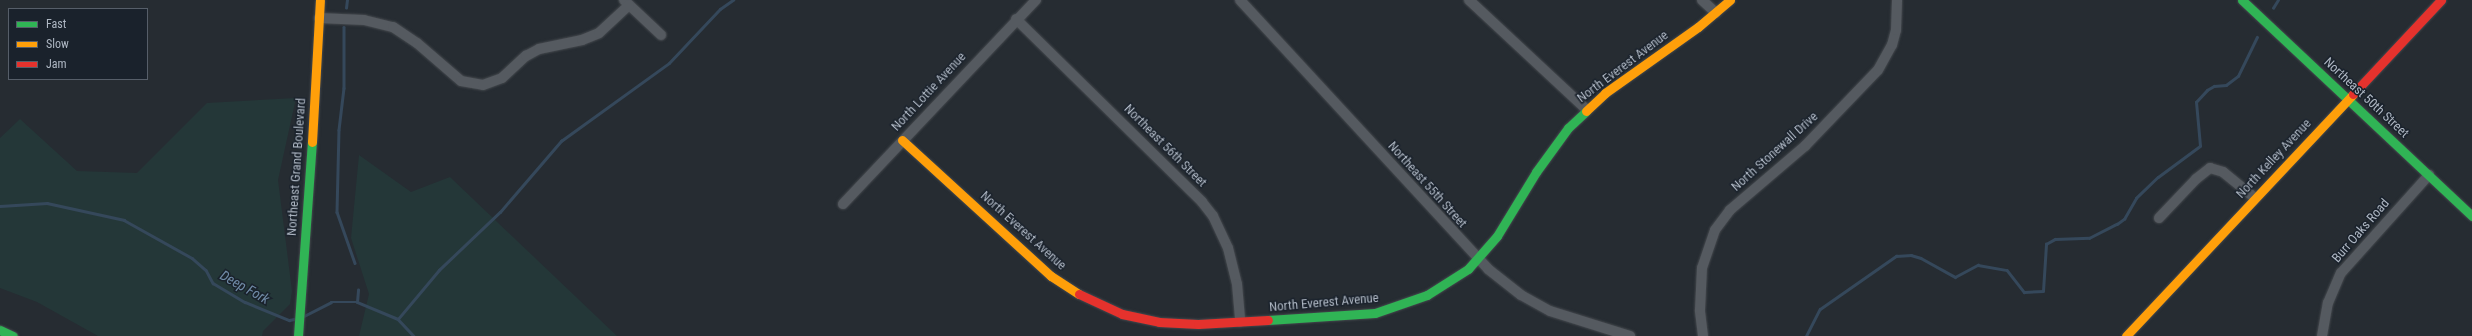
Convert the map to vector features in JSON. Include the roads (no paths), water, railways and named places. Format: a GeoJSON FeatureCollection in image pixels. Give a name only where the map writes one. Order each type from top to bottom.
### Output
{"type":"FeatureCollection","features":[{"type":"Feature","properties":{"kind":"main road","name":"Northeast Grand Boulevard"},"geometry":{"type":"LineString","coordinates":[[298,336],[302,295],[320,0]]}},
{"type":"Feature","properties":{"kind":"main road","name":"North Everest Avenue"},"geometry":{"type":"LineString","coordinates":[[902,140],[1052,276],[1080,295],[1122,314],[1159,322],[1198,324],[1354,316],[1391,310],[1433,292],[1457,277],[1478,259],[1497,236],[1554,146],[1587,110],[1618,83],[1716,13],[1730,0]]}},
{"type":"Feature","properties":{"kind":"main road","name":"Northeast 50th Street"},"geometry":{"type":"LineString","coordinates":[[2242,0],[2472,216]]}},
{"type":"Feature","properties":{"kind":"main road","name":"North Kelley Avenue"},"geometry":{"type":"LineString","coordinates":[[2126,336],[2441,0]]}},
{"type":"Feature","properties":{"kind":"main road"},"geometry":{"type":"LineString","coordinates":[[0,330],[13,336]]}},
{"type":"Feature","properties":{"kind":"street","name":"North Lottie Avenue"},"geometry":{"type":"LineString","coordinates":[[843,204],[1016,19],[1036,0]]}},
{"type":"Feature","properties":{"kind":"street","name":"Northeast 55th Street"},"geometry":{"type":"LineString","coordinates":[[1240,0],[1478,259],[1507,285],[1536,304],[1630,336]]}},
{"type":"Feature","properties":{"kind":"street"},"geometry":{"type":"LineString","coordinates":[[1469,0],[1587,110]]}},
{"type":"Feature","properties":{"kind":"street"},"geometry":{"type":"LineString","coordinates":[[1702,0],[1716,13]]}},
{"type":"Feature","properties":{"kind":"street","name":"North Stonewall Drive"},"geometry":{"type":"LineString","coordinates":[[1703,336],[1700,310],[1702,268],[1714,230],[1730,210],[1805,146],[1878,70],[1886,59],[1894,38],[1897,0]]}},
{"type":"Feature","properties":{"kind":"street"},"geometry":{"type":"LineString","coordinates":[[319,18],[364,20],[393,28],[417,43],[461,81],[483,85],[502,78],[526,56],[539,48],[582,40],[599,33],[626,2],[661,34]]}},
{"type":"Feature","properties":{"kind":"street","name":"Northeast 56th Street"},"geometry":{"type":"LineString","coordinates":[[1016,19],[1202,202],[1213,216],[1228,248],[1237,284],[1240,322]]}},
{"type":"Feature","properties":{"kind":"street"},"geometry":{"type":"LineString","coordinates":[[2159,218],[2196,178],[2210,168],[2223,172],[2256,198]]}},
{"type":"Feature","properties":{"kind":"street","name":"Burr Oaks Road"},"geometry":{"type":"LineString","coordinates":[[2322,336],[2328,303],[2341,273],[2429,175]]}},
{"type":"Feature","properties":{"kind":"waterway"},"geometry":{"type":"LineString","coordinates":[[346,8],[347,0]]}},
{"type":"Feature","properties":{"kind":"waterway"},"geometry":{"type":"LineString","coordinates":[[398,319],[439,270],[500,212],[561,141],[669,63],[720,9],[733,0]]}},
{"type":"Feature","properties":{"kind":"waterway"},"geometry":{"type":"LineString","coordinates":[[2273,8],[2278,0]]}},
{"type":"Feature","properties":{"kind":"waterway"},"geometry":{"type":"LineString","coordinates":[[344,27],[344,88],[339,130],[337,212],[355,263]]}},
{"type":"Feature","properties":{"kind":"waterway"},"geometry":{"type":"LineString","coordinates":[[1806,336],[1820,309],[1896,256],[1911,255],[1921,258],[1955,277],[1978,265],[2007,270],[2024,292],[2043,291],[2046,244],[2055,239],[2089,238],[2117,224],[2124,219],[2136,198],[2158,177],[2200,146],[2196,102],[2207,90],[2214,86],[2226,85],[2238,76],[2257,37]]}},
{"type":"Feature","properties":{"kind":"waterway","name":"Deep Fork"},"geometry":{"type":"LineString","coordinates":[[0,206],[47,203],[124,220],[192,258],[206,270],[213,283],[245,302],[289,320],[294,319]]}},
{"type":"Feature","properties":{"kind":"waterway"},"geometry":{"type":"LineString","coordinates":[[357,302],[358,290]]}},
{"type":"Feature","properties":{"kind":"waterway","name":"Deep Fork"},"geometry":{"type":"LineString","coordinates":[[304,316],[331,302],[357,302],[398,319],[414,336]]}}]}
